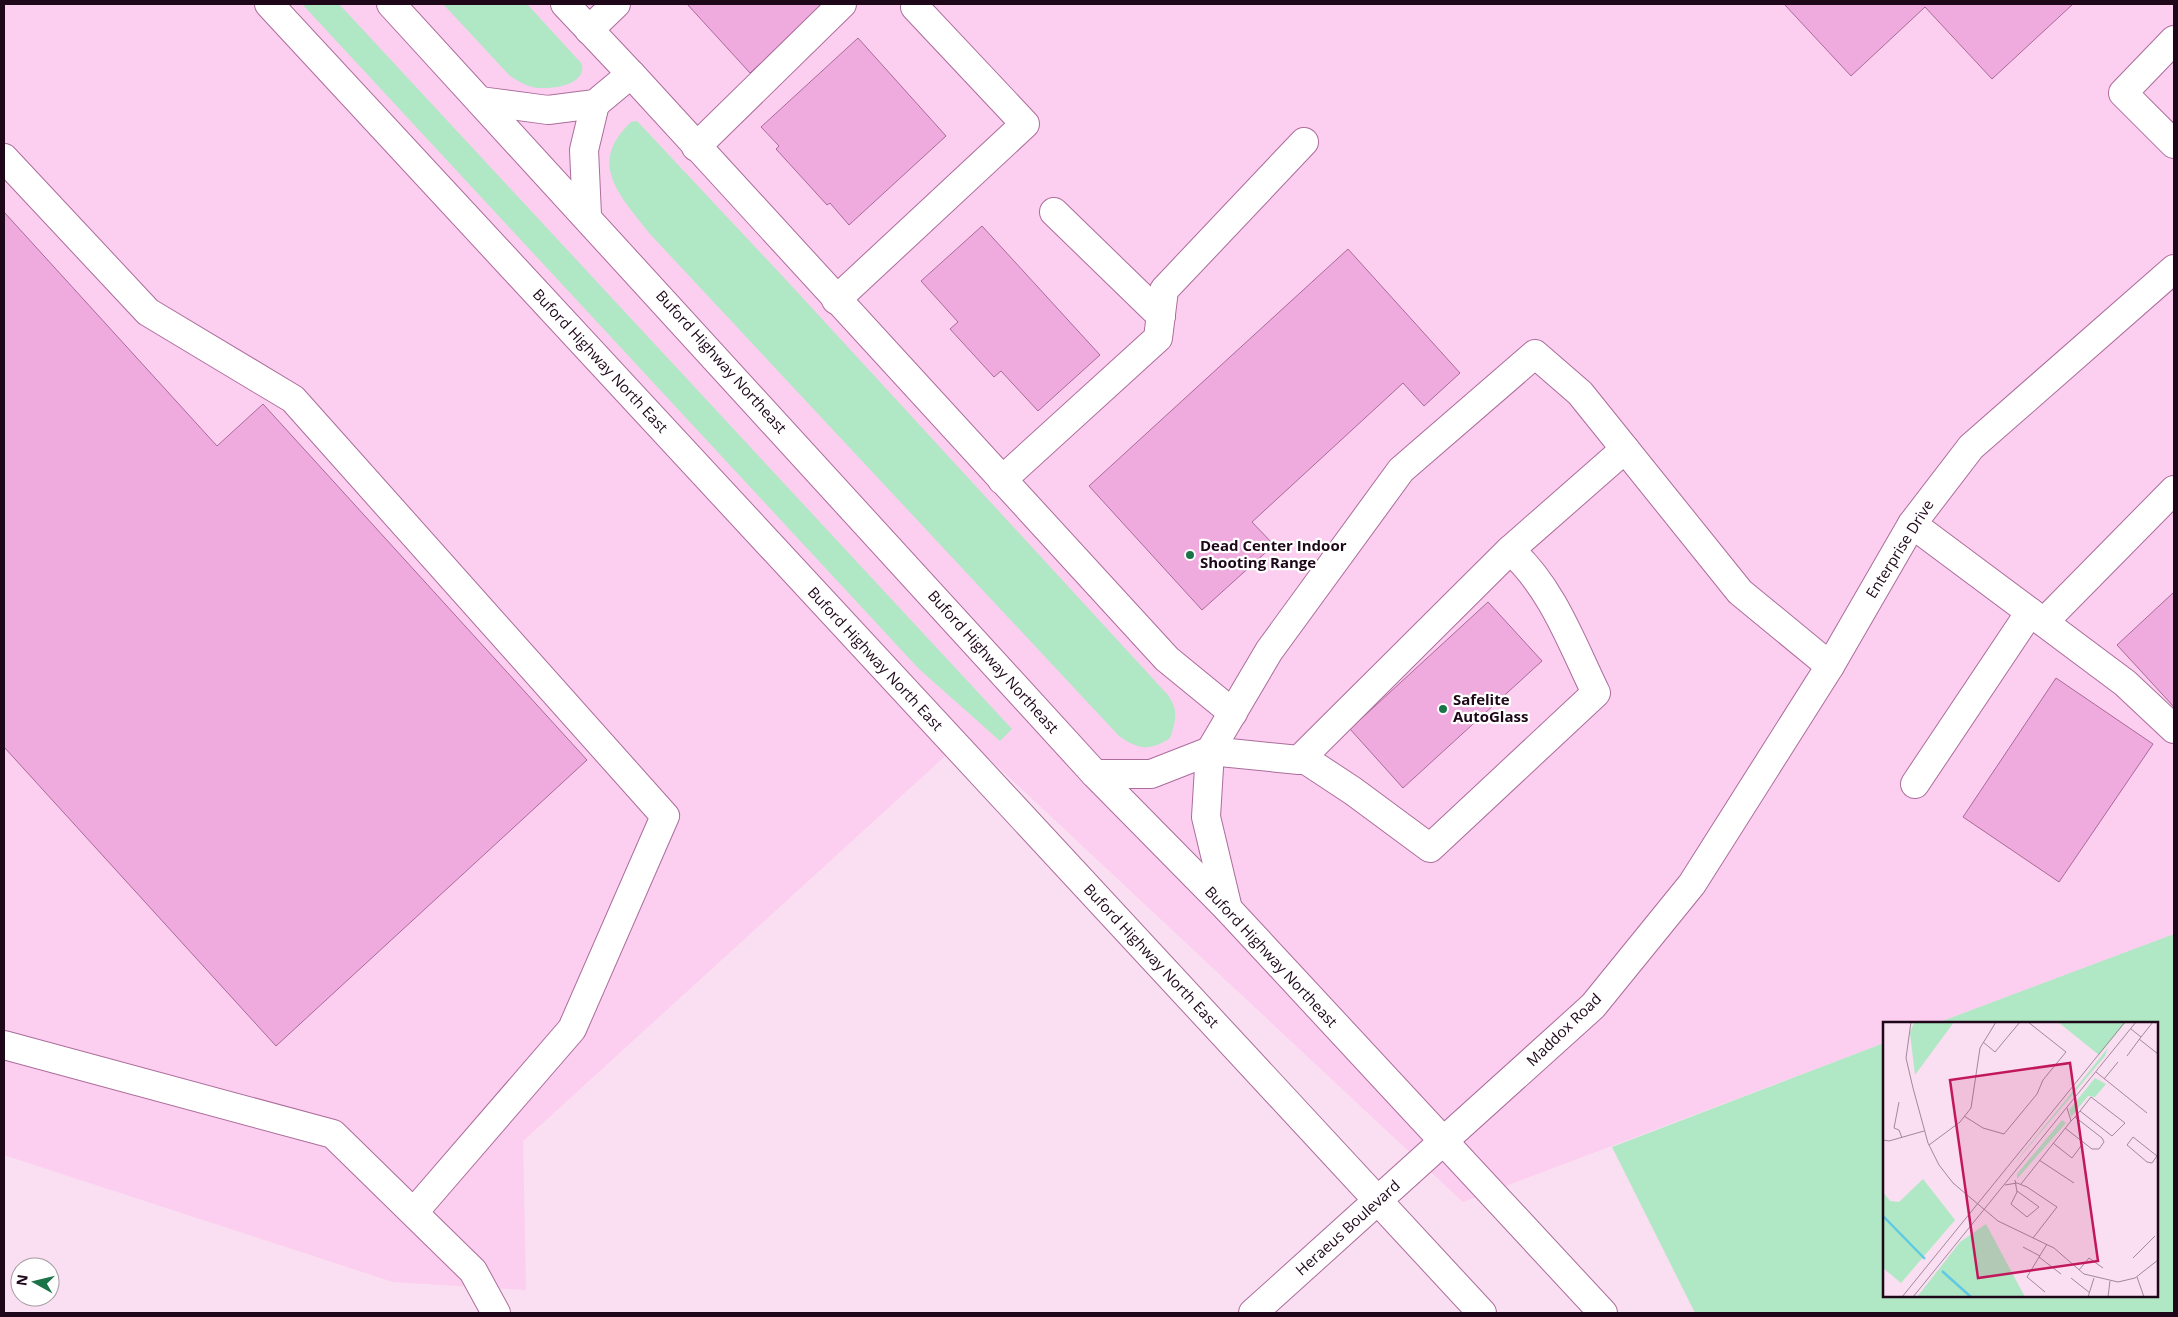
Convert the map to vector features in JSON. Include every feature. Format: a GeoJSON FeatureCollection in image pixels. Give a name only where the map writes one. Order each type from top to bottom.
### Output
{"type":"FeatureCollection","features":[{"type":"Feature","properties":{"kind":"main road","name":"Buford Highway North East"},"geometry":{"type":"LineString","coordinates":[[269,4],[1482,1313]]}},
{"type":"Feature","properties":{"kind":"main road","name":"Buford Highway Northeast"},"geometry":{"type":"LineString","coordinates":[[391,4],[587,215],[1095,774],[1228,908],[1603,1313]]}},
{"type":"Feature","properties":{"kind":"main road"},"geometry":{"type":"LineString","coordinates":[[565,4],[1167,659],[1233,713]]}},
{"type":"Feature","properties":{"kind":"main road"},"geometry":{"type":"LineString","coordinates":[[589,30],[616,4]]}},
{"type":"Feature","properties":{"kind":"main road"},"geometry":{"type":"LineString","coordinates":[[696,147],[842,4]]}},
{"type":"Feature","properties":{"kind":"main road"},"geometry":{"type":"LineString","coordinates":[[836,300],[1025,124],[915,7]]}},
{"type":"Feature","properties":{"kind":"main road"},"geometry":{"type":"LineString","coordinates":[[2174,40],[2123,93],[2174,144]]}},
{"type":"Feature","properties":{"kind":"main road"},"geometry":{"type":"LineString","coordinates":[[480,100],[548,110],[596,104],[631,74]]}},
{"type":"Feature","properties":{"kind":"main road"},"geometry":{"type":"LineString","coordinates":[[587,215],[584,150],[596,104]]}},
{"type":"Feature","properties":{"kind":"main road"},"geometry":{"type":"LineString","coordinates":[[1002,480],[1158,338],[1164,290],[1304,142]]}},
{"type":"Feature","properties":{"kind":"main road"},"geometry":{"type":"LineString","coordinates":[[4,158],[148,312],[293,400],[665,816],[572,1029],[414,1212]]}},
{"type":"Feature","properties":{"kind":"main road"},"geometry":{"type":"LineString","coordinates":[[1054,212],[1161,316]]}},
{"type":"Feature","properties":{"kind":"main road","name":"Enterprise Drive"},"geometry":{"type":"LineString","coordinates":[[1692,884],[1830,666],[1912,524],[1971,447],[2174,269]]}},
{"type":"Feature","properties":{"kind":"main road"},"geometry":{"type":"LineString","coordinates":[[1228,908],[1206,817],[1210,751],[1270,651],[1401,470],[1535,354],[1580,393],[1740,592],[1830,666]]}},
{"type":"Feature","properties":{"kind":"main road"},"geometry":{"type":"LineString","coordinates":[[1299,760],[1510,550],[1625,449]]}},
{"type":"Feature","properties":{"kind":"main road"},"geometry":{"type":"LineString","coordinates":[[1915,784],[2037,617],[2174,490]]}},
{"type":"Feature","properties":{"kind":"main road"},"geometry":{"type":"LineString","coordinates":[[1912,524],[2125,682],[2174,729]]}},
{"type":"Feature","properties":{"kind":"main road"},"geometry":{"type":"LineString","coordinates":[[1095,774],[1150,774],[1210,751],[1306,760],[1353,791],[1430,848],[1596,693],[1545,590],[1522,560],[1510,550]]}},
{"type":"Feature","properties":{"kind":"main road","name":"Maddox Road"},"geometry":{"type":"LineString","coordinates":[[1443,1142],[1593,1006],[1692,884]]}},
{"type":"Feature","properties":{"kind":"main road"},"geometry":{"type":"LineString","coordinates":[[4,1045],[333,1134],[473,1271],[496,1313]]}},
{"type":"Feature","properties":{"kind":"main road","name":"Heraeus Boulevard"},"geometry":{"type":"LineString","coordinates":[[1253,1313],[1443,1142]]}},
{"type":"Feature","properties":{"kind":"shaded area"},"geometry":{"type":"Polygon","coordinates":[[[4,4],[2174,4],[2174,934],[1940,1022],[1883,1022],[1883,1043],[1463,1202],[966,737],[523,1141],[526,1290],[393,1282],[4,1155],[4,4]]]}},
{"type":"Feature","properties":{"kind":"green space"},"geometry":{"type":"Polygon","coordinates":[[[302,4],[339,4],[1012,729],[1000,741],[919,669],[302,4]]]}},
{"type":"Feature","properties":{"kind":"green space"},"geometry":{"type":"Polygon","coordinates":[[[443,4],[527,4],[582,64],[582,71],[575,81],[561,86],[536,88],[528,86],[510,76],[443,4]]]}},
{"type":"Feature","properties":{"kind":"green space"},"geometry":{"type":"Polygon","coordinates":[[[637,121],[788,282],[1167,694],[1175,710],[1174,726],[1170,738],[1157,745],[1144,747],[1132,744],[1119,736],[649,233],[619,193],[610,166],[611,152],[618,137],[631,122],[637,121]]]}},
{"type":"Feature","properties":{"kind":"green space"},"geometry":{"type":"Polygon","coordinates":[[[2174,934],[2174,1313],[1695,1313],[1612,1147],[1883,1043],[1883,1297],[2158,1297],[2158,1022],[1940,1022],[2174,934]]]}},
{"type":"Feature","properties":{"kind":"building"},"geometry":{"type":"Polygon","coordinates":[[[687,4],[825,4],[750,73],[687,4]]]}},
{"type":"Feature","properties":{"kind":"building"},"geometry":{"type":"Polygon","coordinates":[[[1784,4],[2073,4],[1992,79],[1925,7],[1851,76],[1784,4]]]}},
{"type":"Feature","properties":{"kind":"building"},"geometry":{"type":"Polygon","coordinates":[[[858,38],[946,136],[849,225],[830,203],[827,205],[776,149],[779,146],[761,127],[858,38]]]}},
{"type":"Feature","properties":{"kind":"building"},"geometry":{"type":"Polygon","coordinates":[[[4,212],[217,446],[263,404],[587,760],[276,1046],[4,747],[4,212]]]}},
{"type":"Feature","properties":{"kind":"building"},"geometry":{"type":"Polygon","coordinates":[[[982,226],[1100,355],[1038,411],[1001,371],[994,377],[950,329],[958,322],[921,281],[982,226]]]}},
{"type":"Feature","properties":{"kind":"building"},"geometry":{"type":"Polygon","coordinates":[[[1348,249],[1460,373],[1424,406],[1403,383],[1252,522],[1274,545],[1202,610],[1089,486],[1348,249]]]}},
{"type":"Feature","properties":{"kind":"building"},"geometry":{"type":"Polygon","coordinates":[[[2174,592],[2174,707],[2117,645],[2174,592]]]}},
{"type":"Feature","properties":{"kind":"building"},"geometry":{"type":"Polygon","coordinates":[[[1488,602],[1542,661],[1403,788],[1350,729],[1488,602]]]}},
{"type":"Feature","properties":{"kind":"building"},"geometry":{"type":"Polygon","coordinates":[[[2056,678],[2153,744],[2059,882],[1963,817],[2056,678]]]}},
{"type":"Feature","properties":{"kind":"place","name":"Dead Center Indoor Shooting Range"},"geometry":{"type":"Point","coordinates":[1190,555]}},
{"type":"Feature","properties":{"kind":"place","name":"Safelite AutoGlass"},"geometry":{"type":"Point","coordinates":[1443,709]}}]}
